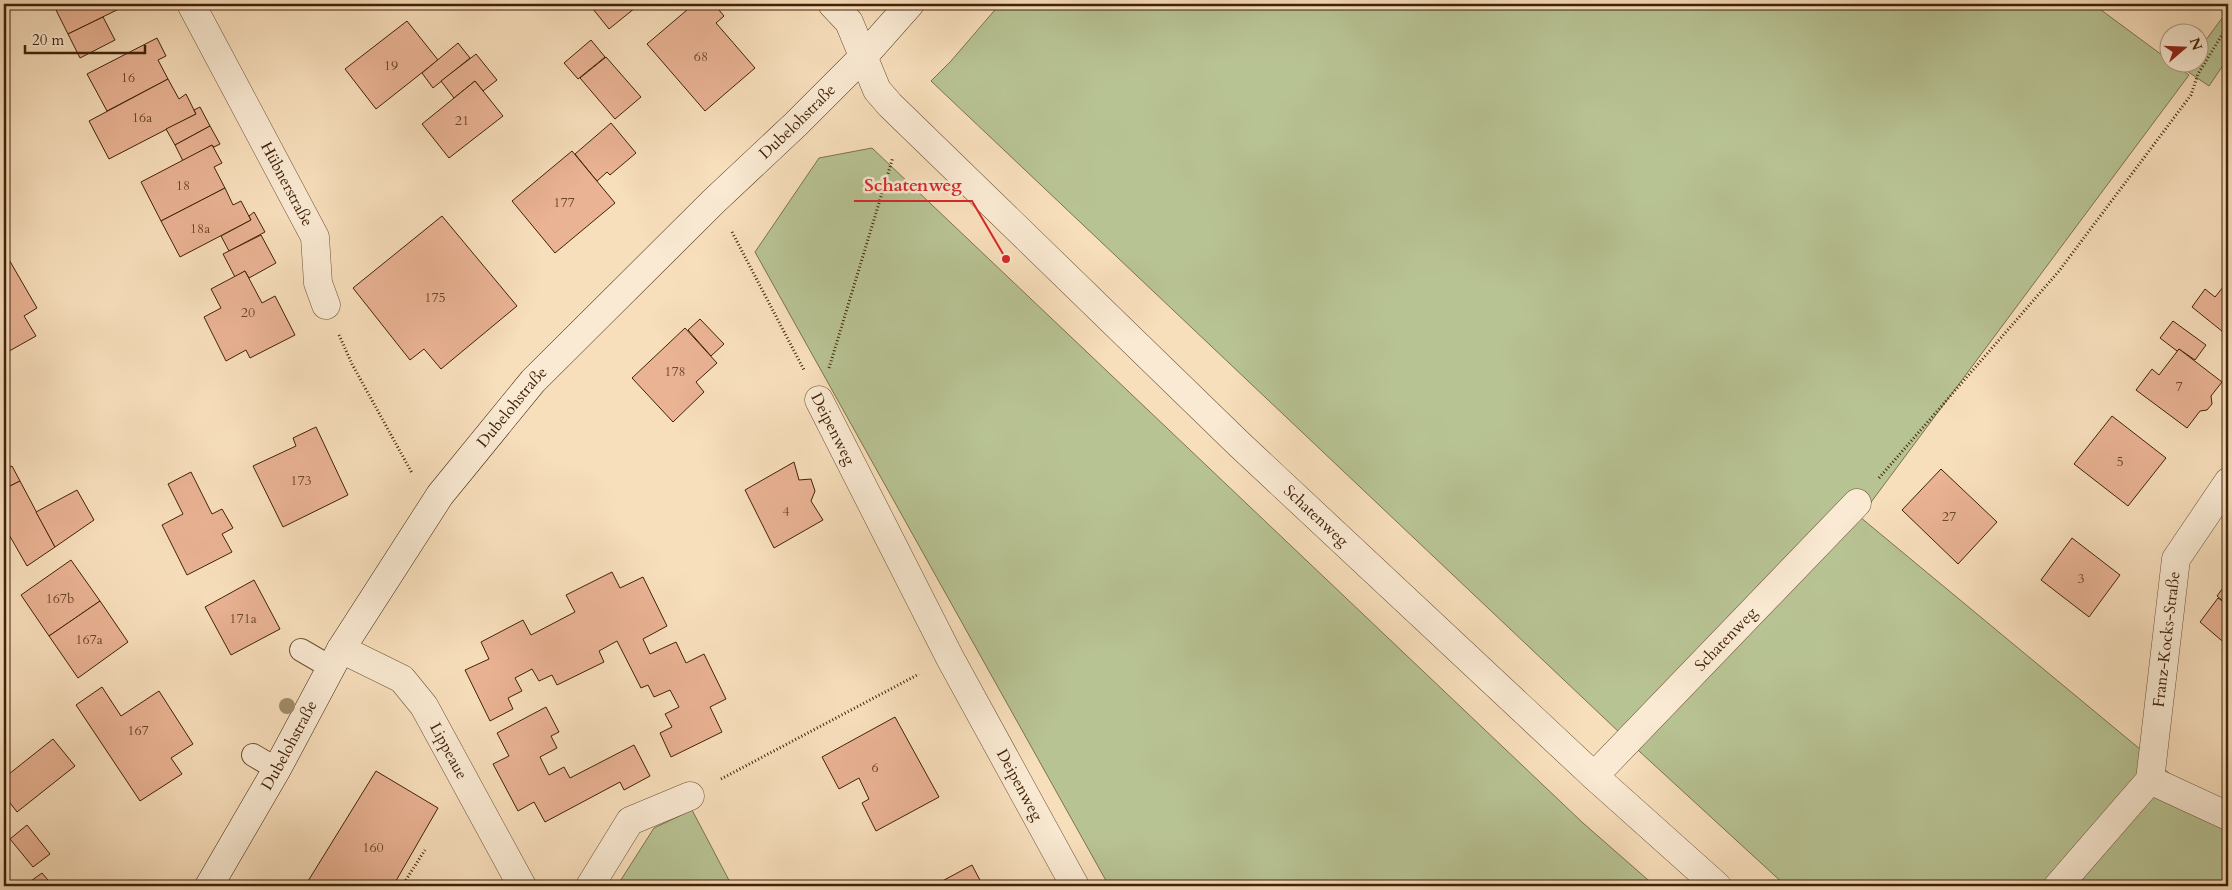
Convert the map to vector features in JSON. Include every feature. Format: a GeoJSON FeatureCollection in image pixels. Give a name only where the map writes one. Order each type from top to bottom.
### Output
{"type":"FeatureCollection","features":[{"type":"Feature","properties":{"kind":"street","name":"Hübnerstraße"},"geometry":{"type":"LineString","coordinates":[[191,4],[314,237],[318,283],[326,305]]}},
{"type":"Feature","properties":{"kind":"street","name":"Schatenweg"},"geometry":{"type":"LineString","coordinates":[[832,4],[849,22],[877,90],[890,105],[1239,444],[1594,776],[1718,886]]}},
{"type":"Feature","properties":{"kind":"street","name":"Dubelohstraße"},"geometry":{"type":"LineString","coordinates":[[209,886],[337,659],[440,495],[533,381],[714,201],[796,124],[863,57],[910,4]]}},
{"type":"Feature","properties":{"kind":"street","name":"Deipenweg"},"geometry":{"type":"LineString","coordinates":[[819,400],[950,658],[1075,886]]}},
{"type":"Feature","properties":{"kind":"street","name":"Franz-Kocks-Straße"},"geometry":{"type":"LineString","coordinates":[[2150,780],[2176,559],[2228,482]]}},
{"type":"Feature","properties":{"kind":"street","name":"Schatenweg"},"geometry":{"type":"LineString","coordinates":[[1594,776],[1857,502]]}},
{"type":"Feature","properties":{"kind":"street","name":"Lippeaue"},"geometry":{"type":"LineString","coordinates":[[337,659],[402,679],[424,706],[522,886]]}},
{"type":"Feature","properties":{"kind":"street"},"geometry":{"type":"LineString","coordinates":[[2058,886],[2150,780],[2228,816]]}},
{"type":"Feature","properties":{"kind":"street"},"geometry":{"type":"LineString","coordinates":[[590,886],[630,821],[690,796]]}},
{"type":"Feature","properties":{"kind":"lane"},"geometry":{"type":"LineString","coordinates":[[301,650],[337,659]]}},
{"type":"Feature","properties":{"kind":"lane"},"geometry":{"type":"LineString","coordinates":[[253,755],[276,769]]}},
{"type":"Feature","properties":{"kind":"path"},"geometry":{"type":"LineString","coordinates":[[1857,502],[2059,271],[2191,95],[2198,74],[2228,25]]}},
{"type":"Feature","properties":{"kind":"path"},"geometry":{"type":"LineString","coordinates":[[819,400],[895,149]]}},
{"type":"Feature","properties":{"kind":"path","name":"Deipenweg"},"geometry":{"type":"LineString","coordinates":[[714,201],[819,400]]}},
{"type":"Feature","properties":{"kind":"path"},"geometry":{"type":"LineString","coordinates":[[326,305],[352,364],[409,471],[440,495]]}},
{"type":"Feature","properties":{"kind":"path"},"geometry":{"type":"LineString","coordinates":[[690,796],[950,658]]}},
{"type":"Feature","properties":{"kind":"path"},"geometry":{"type":"LineString","coordinates":[[402,886],[425,850]]}},
{"type":"Feature","properties":{"kind":"green space"},"geometry":{"type":"Polygon","coordinates":[[[1000,4],[2093,4],[2160,54],[2160,72],[2185,72],[2189,75],[1860,517],[2228,822],[2228,886],[1786,886],[1639,751],[931,81],[951,61],[1000,4]]]}},
{"type":"Feature","properties":{"kind":"green space"},"geometry":{"type":"Polygon","coordinates":[[[2228,10],[2228,58],[2209,86],[2188,72],[2210,72],[2210,34],[2228,10]]]}},
{"type":"Feature","properties":{"kind":"green space"},"geometry":{"type":"Polygon","coordinates":[[[872,148],[1583,823],[1655,886],[1109,886],[755,252],[819,158],[872,148]]]}},
{"type":"Feature","properties":{"kind":"green space"},"geometry":{"type":"Polygon","coordinates":[[[692,810],[732,886],[617,886],[654,828],[692,810]]]}},
{"type":"Feature","properties":{"kind":"building"},"geometry":{"type":"Polygon","coordinates":[[[53,4],[129,4],[68,34],[53,4]]]}},
{"type":"Feature","properties":{"kind":"building"},"geometry":{"type":"Polygon","coordinates":[[[589,4],[640,4],[609,29],[589,4]]]}},
{"type":"Feature","properties":{"kind":"building"},"geometry":{"type":"Polygon","coordinates":[[[694,4],[714,4],[724,16],[716,23],[755,68],[705,111],[647,44],[694,4]]]}},
{"type":"Feature","properties":{"kind":"building"},"geometry":{"type":"Polygon","coordinates":[[[103,17],[115,40],[80,58],[68,34],[103,17]]]}},
{"type":"Feature","properties":{"kind":"building"},"geometry":{"type":"Polygon","coordinates":[[[407,21],[438,60],[376,109],[345,69],[407,21]]]}},
{"type":"Feature","properties":{"kind":"building"},"geometry":{"type":"Polygon","coordinates":[[[157,38],[166,56],[158,60],[168,79],[107,111],[87,74],[157,38]]]}},
{"type":"Feature","properties":{"kind":"building"},"geometry":{"type":"Polygon","coordinates":[[[591,40],[605,57],[578,79],[564,63],[591,40]]]}},
{"type":"Feature","properties":{"kind":"building"},"geometry":{"type":"Polygon","coordinates":[[[458,43],[470,58],[433,88],[422,73],[458,43]]]}},
{"type":"Feature","properties":{"kind":"building"},"geometry":{"type":"Polygon","coordinates":[[[476,54],[497,80],[483,91],[475,81],[454,98],[441,81],[476,54]]]}},
{"type":"Feature","properties":{"kind":"building"},"geometry":{"type":"Polygon","coordinates":[[[606,57],[641,97],[615,119],[580,78],[606,57]]]}},
{"type":"Feature","properties":{"kind":"building"},"geometry":{"type":"Polygon","coordinates":[[[168,79],[179,99],[186,94],[196,114],[109,159],[89,121],[168,79]]]}},
{"type":"Feature","properties":{"kind":"building"},"geometry":{"type":"Polygon","coordinates":[[[475,81],[503,116],[449,158],[422,124],[475,81]]]}},
{"type":"Feature","properties":{"kind":"building"},"geometry":{"type":"Polygon","coordinates":[[[200,107],[210,126],[175,145],[166,129],[196,114],[194,110],[200,107]]]}},
{"type":"Feature","properties":{"kind":"building"},"geometry":{"type":"Polygon","coordinates":[[[611,123],[636,153],[610,175],[607,172],[597,181],[575,154],[611,123]]]}},
{"type":"Feature","properties":{"kind":"building"},"geometry":{"type":"Polygon","coordinates":[[[210,126],[220,144],[214,147],[212,145],[183,161],[175,145],[210,126]]]}},
{"type":"Feature","properties":{"kind":"building"},"geometry":{"type":"Polygon","coordinates":[[[212,145],[222,163],[214,167],[225,188],[161,221],[141,182],[212,145]]]}},
{"type":"Feature","properties":{"kind":"building"},"geometry":{"type":"Polygon","coordinates":[[[572,151],[615,203],[555,253],[512,201],[572,151]]]}},
{"type":"Feature","properties":{"kind":"building"},"geometry":{"type":"Polygon","coordinates":[[[225,188],[233,205],[241,201],[251,220],[180,257],[161,221],[225,188]]]}},
{"type":"Feature","properties":{"kind":"building"},"geometry":{"type":"Polygon","coordinates":[[[254,212],[265,232],[229,251],[221,236],[251,220],[249,216],[254,212]]]}},
{"type":"Feature","properties":{"kind":"building"},"geometry":{"type":"Polygon","coordinates":[[[442,216],[517,306],[441,369],[424,349],[410,360],[353,288],[442,216]]]}},
{"type":"Feature","properties":{"kind":"building"},"geometry":{"type":"Polygon","coordinates":[[[261,235],[276,263],[249,278],[245,271],[235,277],[223,254],[261,235]]]}},
{"type":"Feature","properties":{"kind":"building"},"geometry":{"type":"Polygon","coordinates":[[[4,251],[37,308],[24,316],[36,336],[4,354],[4,251]]]}},
{"type":"Feature","properties":{"kind":"building"},"geometry":{"type":"Polygon","coordinates":[[[245,271],[262,303],[275,296],[295,335],[250,358],[246,350],[226,361],[204,317],[221,308],[211,289],[245,271]]]}},
{"type":"Feature","properties":{"kind":"building"},"geometry":{"type":"Polygon","coordinates":[[[2228,281],[2228,336],[2192,307],[2205,289],[2215,297],[2228,281]]]}},
{"type":"Feature","properties":{"kind":"building"},"geometry":{"type":"Polygon","coordinates":[[[700,319],[724,344],[711,356],[688,330],[700,319]]]}},
{"type":"Feature","properties":{"kind":"building"},"geometry":{"type":"Polygon","coordinates":[[[2173,321],[2206,345],[2195,360],[2179,349],[2177,351],[2160,338],[2173,321]]]}},
{"type":"Feature","properties":{"kind":"building"},"geometry":{"type":"Polygon","coordinates":[[[685,328],[717,363],[696,382],[704,392],[673,422],[632,378],[685,328]]]}},
{"type":"Feature","properties":{"kind":"building"},"geometry":{"type":"Polygon","coordinates":[[[2179,349],[2222,382],[2211,396],[2212,404],[2207,410],[2200,411],[2187,428],[2136,390],[2152,369],[2159,375],[2179,349]]]}},
{"type":"Feature","properties":{"kind":"building"},"geometry":{"type":"Polygon","coordinates":[[[2112,416],[2166,458],[2128,506],[2074,464],[2112,416]]]}},
{"type":"Feature","properties":{"kind":"building"},"geometry":{"type":"Polygon","coordinates":[[[316,427],[348,495],[283,527],[253,466],[296,446],[293,438],[316,427]]]}},
{"type":"Feature","properties":{"kind":"building"},"geometry":{"type":"Polygon","coordinates":[[[794,462],[799,480],[811,479],[815,491],[811,501],[823,520],[774,548],[745,490],[794,462]]]}},
{"type":"Feature","properties":{"kind":"building"},"geometry":{"type":"Polygon","coordinates":[[[12,466],[20,481],[4,489],[4,470],[12,466]]]}},
{"type":"Feature","properties":{"kind":"building"},"geometry":{"type":"Polygon","coordinates":[[[1941,469],[1997,522],[1958,564],[1902,510],[1941,469]]]}},
{"type":"Feature","properties":{"kind":"building"},"geometry":{"type":"Polygon","coordinates":[[[191,472],[212,514],[222,509],[233,528],[222,534],[232,552],[187,575],[162,525],[183,514],[168,484],[191,472]]]}},
{"type":"Feature","properties":{"kind":"building"},"geometry":{"type":"Polygon","coordinates":[[[20,481],[55,547],[27,566],[4,526],[4,489],[20,481]]]}},
{"type":"Feature","properties":{"kind":"building"},"geometry":{"type":"Polygon","coordinates":[[[77,490],[94,520],[55,547],[36,512],[77,490]]]}},
{"type":"Feature","properties":{"kind":"building"},"geometry":{"type":"Polygon","coordinates":[[[2072,538],[2120,575],[2089,617],[2041,580],[2072,538]]]}},
{"type":"Feature","properties":{"kind":"building"},"geometry":{"type":"Polygon","coordinates":[[[71,560],[100,601],[49,636],[21,595],[71,560]]]}},
{"type":"Feature","properties":{"kind":"building"},"geometry":{"type":"Polygon","coordinates":[[[612,572],[620,588],[643,577],[667,626],[643,639],[650,654],[676,642],[686,663],[704,654],[726,699],[710,707],[722,732],[671,757],[660,733],[672,727],[665,714],[679,707],[670,690],[654,697],[648,685],[641,688],[617,641],[599,651],[604,662],[557,685],[552,675],[539,681],[532,669],[515,678],[522,691],[508,698],[513,709],[490,721],[465,670],[489,659],[481,642],[523,620],[531,635],[575,612],[566,595],[612,572]]]}},
{"type":"Feature","properties":{"kind":"building"},"geometry":{"type":"Polygon","coordinates":[[[254,580],[280,629],[231,655],[205,607],[254,580]]]}},
{"type":"Feature","properties":{"kind":"building"},"geometry":{"type":"Polygon","coordinates":[[[2228,581],[2228,605],[2217,596],[2228,581]]]}},
{"type":"Feature","properties":{"kind":"building"},"geometry":{"type":"Polygon","coordinates":[[[2218,598],[2228,605],[2228,646],[2200,622],[2218,598]]]}},
{"type":"Feature","properties":{"kind":"building"},"geometry":{"type":"Polygon","coordinates":[[[100,601],[128,642],[78,678],[49,636],[100,601]]]}},
{"type":"Feature","properties":{"kind":"building"},"geometry":{"type":"Polygon","coordinates":[[[102,687],[121,716],[159,691],[193,744],[171,758],[182,774],[140,801],[76,705],[102,687]]]}},
{"type":"Feature","properties":{"kind":"building"},"geometry":{"type":"Polygon","coordinates":[[[546,707],[559,732],[551,736],[557,748],[540,757],[549,775],[564,767],[570,778],[634,745],[650,776],[624,790],[620,782],[545,822],[534,802],[518,811],[493,764],[509,756],[497,733],[546,707]]]}},
{"type":"Feature","properties":{"kind":"building"},"geometry":{"type":"Polygon","coordinates":[[[895,717],[939,797],[876,831],[862,803],[869,799],[859,778],[839,789],[822,757],[895,717]]]}},
{"type":"Feature","properties":{"kind":"building"},"geometry":{"type":"Polygon","coordinates":[[[53,739],[75,766],[17,812],[4,795],[4,778],[53,739]]]}},
{"type":"Feature","properties":{"kind":"building"},"geometry":{"type":"Polygon","coordinates":[[[376,771],[438,808],[393,886],[305,886],[376,771]]]}},
{"type":"Feature","properties":{"kind":"building"},"geometry":{"type":"Polygon","coordinates":[[[27,825],[50,854],[33,867],[10,839],[27,825]]]}},
{"type":"Feature","properties":{"kind":"building"},"geometry":{"type":"Polygon","coordinates":[[[972,865],[983,886],[933,886],[972,865]]]}},
{"type":"Feature","properties":{"kind":"building"},"geometry":{"type":"Polygon","coordinates":[[[42,873],[53,886],[24,886],[42,873]]]}},
{"type":"Feature","properties":{"kind":"place","name":"Schatenweg"},"geometry":{"type":"Point","coordinates":[1006,259]}}]}
